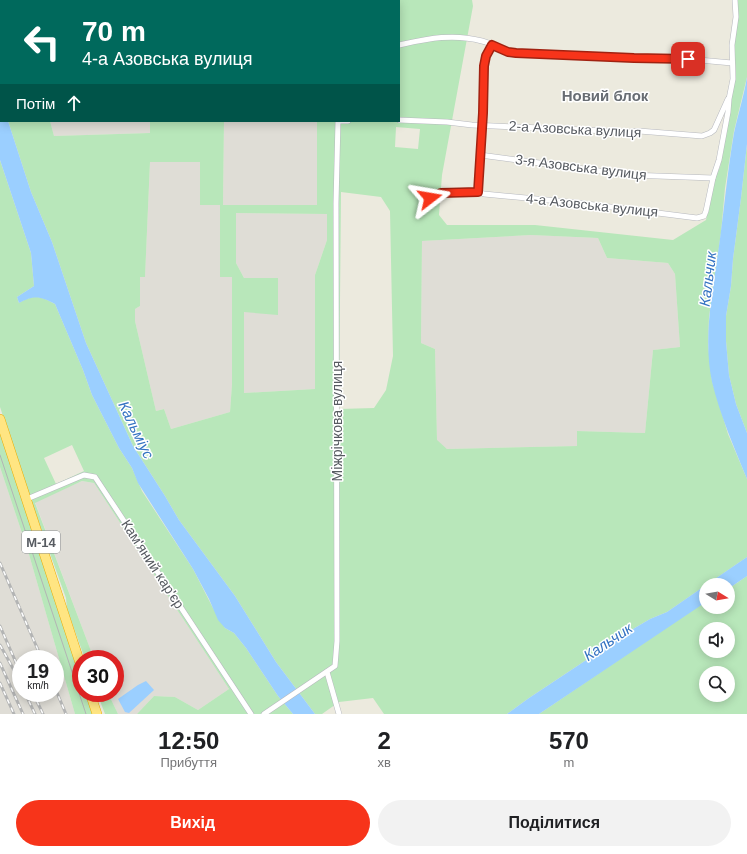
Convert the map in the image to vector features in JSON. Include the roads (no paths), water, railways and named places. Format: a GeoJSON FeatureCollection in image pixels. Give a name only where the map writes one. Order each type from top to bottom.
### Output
{"type":"FeatureCollection","features":[{"type":"Feature","properties":{"kind":"highway","name":"М-14"},"geometry":{"type":"LineString","coordinates":[[0,419],[76,650]]}},
{"type":"Feature","properties":{"kind":"highway"},"geometry":{"type":"LineString","coordinates":[[93,702],[97,714]]}},
{"type":"Feature","properties":{"kind":"street"},"geometry":{"type":"LineString","coordinates":[[713,178],[720,155],[734,74],[732,63],[732,45],[736,17],[735,0]]}},
{"type":"Feature","properties":{"kind":"street"},"geometry":{"type":"LineString","coordinates":[[400,45],[434,37],[442,37],[474,39],[508,52],[516,53],[688,59],[732,63]]}},
{"type":"Feature","properties":{"kind":"street"},"geometry":{"type":"LineString","coordinates":[[478,192],[484,66],[486,56],[492,45]]}},
{"type":"Feature","properties":{"kind":"street","name":"2-а Азовська вулиця"},"geometry":{"type":"LineString","coordinates":[[400,120],[705,135],[716,128],[725,102],[729,99]]}},
{"type":"Feature","properties":{"kind":"street","name":"Міжрічкова вулиця"},"geometry":{"type":"LineString","coordinates":[[327,672],[335,666],[337,641],[336,203],[339,122]]}},
{"type":"Feature","properties":{"kind":"street","name":"3-я Азовська вулиця"},"geometry":{"type":"LineString","coordinates":[[480,155],[629,175],[713,178]]}},
{"type":"Feature","properties":{"kind":"street","name":"4-а Азовська вулиця"},"geometry":{"type":"LineString","coordinates":[[430,198],[441,193],[478,192],[484,194],[579,203],[701,218],[706,214],[713,178]]}},
{"type":"Feature","properties":{"kind":"street","name":"Кам'яний кар'єр"},"geometry":{"type":"LineString","coordinates":[[27,499],[81,476],[88,474],[95,477],[252,714]]}},
{"type":"Feature","properties":{"kind":"street"},"geometry":{"type":"LineString","coordinates":[[264,714],[327,672],[339,714]]}},
{"type":"Feature","properties":{"kind":"water"},"geometry":{"type":"Polygon","coordinates":[[[747,77],[747,144],[731,286],[726,316],[726,341],[729,375],[736,404],[747,433],[747,479],[715,394],[709,366],[708,333],[729,163],[734,133],[747,77]]]}},
{"type":"Feature","properties":{"kind":"water"},"geometry":{"type":"Polygon","coordinates":[[[0,122],[8,122],[31,192],[52,242],[86,343],[133,446],[179,520],[235,596],[276,662],[315,714],[293,714],[278,696],[246,648],[234,633],[225,628],[218,620],[193,569],[138,483],[132,468],[119,448],[92,395],[55,304],[41,298],[33,298],[19,303],[17,297],[34,286],[31,253],[0,160],[0,122]]]}},
{"type":"Feature","properties":{"kind":"water"},"geometry":{"type":"Polygon","coordinates":[[[747,557],[747,576],[735,584],[735,578],[716,578],[747,557]]]}},
{"type":"Feature","properties":{"kind":"water"},"geometry":{"type":"Polygon","coordinates":[[[699,590],[699,607],[539,714],[507,714],[633,629],[650,619],[667,612],[699,590]]]}},
{"type":"Feature","properties":{"kind":"water"},"geometry":{"type":"Polygon","coordinates":[[[146,681],[154,690],[129,713],[125,712],[120,702],[124,702],[124,695],[146,681]]]}},
{"type":"Feature","properties":{"kind":"tram line"},"geometry":{"type":"LineString","coordinates":[[0,455],[86,714]]}},
{"type":"Feature","properties":{"kind":"railway"},"geometry":{"type":"LineString","coordinates":[[0,563],[38,650]]}},
{"type":"Feature","properties":{"kind":"railway"},"geometry":{"type":"LineString","coordinates":[[0,626],[12,653]]}},
{"type":"Feature","properties":{"kind":"railway"},"geometry":{"type":"LineString","coordinates":[[0,645],[12,667]]}},
{"type":"Feature","properties":{"kind":"railway"},"geometry":{"type":"LineString","coordinates":[[0,663],[23,714]]}},
{"type":"Feature","properties":{"kind":"railway"},"geometry":{"type":"LineString","coordinates":[[0,683],[14,714]]}},
{"type":"Feature","properties":{"kind":"railway"},"geometry":{"type":"LineString","coordinates":[[29,702],[35,714]]}},
{"type":"Feature","properties":{"kind":"railway"},"geometry":{"type":"LineString","coordinates":[[37,702],[43,714]]}},
{"type":"Feature","properties":{"kind":"railway"},"geometry":{"type":"LineString","coordinates":[[61,702],[66,714]]}},
{"type":"Feature","properties":{"kind":"district","name":"Новий блок"},"geometry":{"type":"Point","coordinates":[605,96]}},
{"type":"Feature","properties":{"kind":"water label","name":"Кальчик"},"geometry":{"type":"Point","coordinates":[708,279]}},
{"type":"Feature","properties":{"kind":"water label","name":"Кальміус"},"geometry":{"type":"Point","coordinates":[136,430]}},
{"type":"Feature","properties":{"kind":"water label","name":"Кальчик"},"geometry":{"type":"Point","coordinates":[608,642]}}]}
